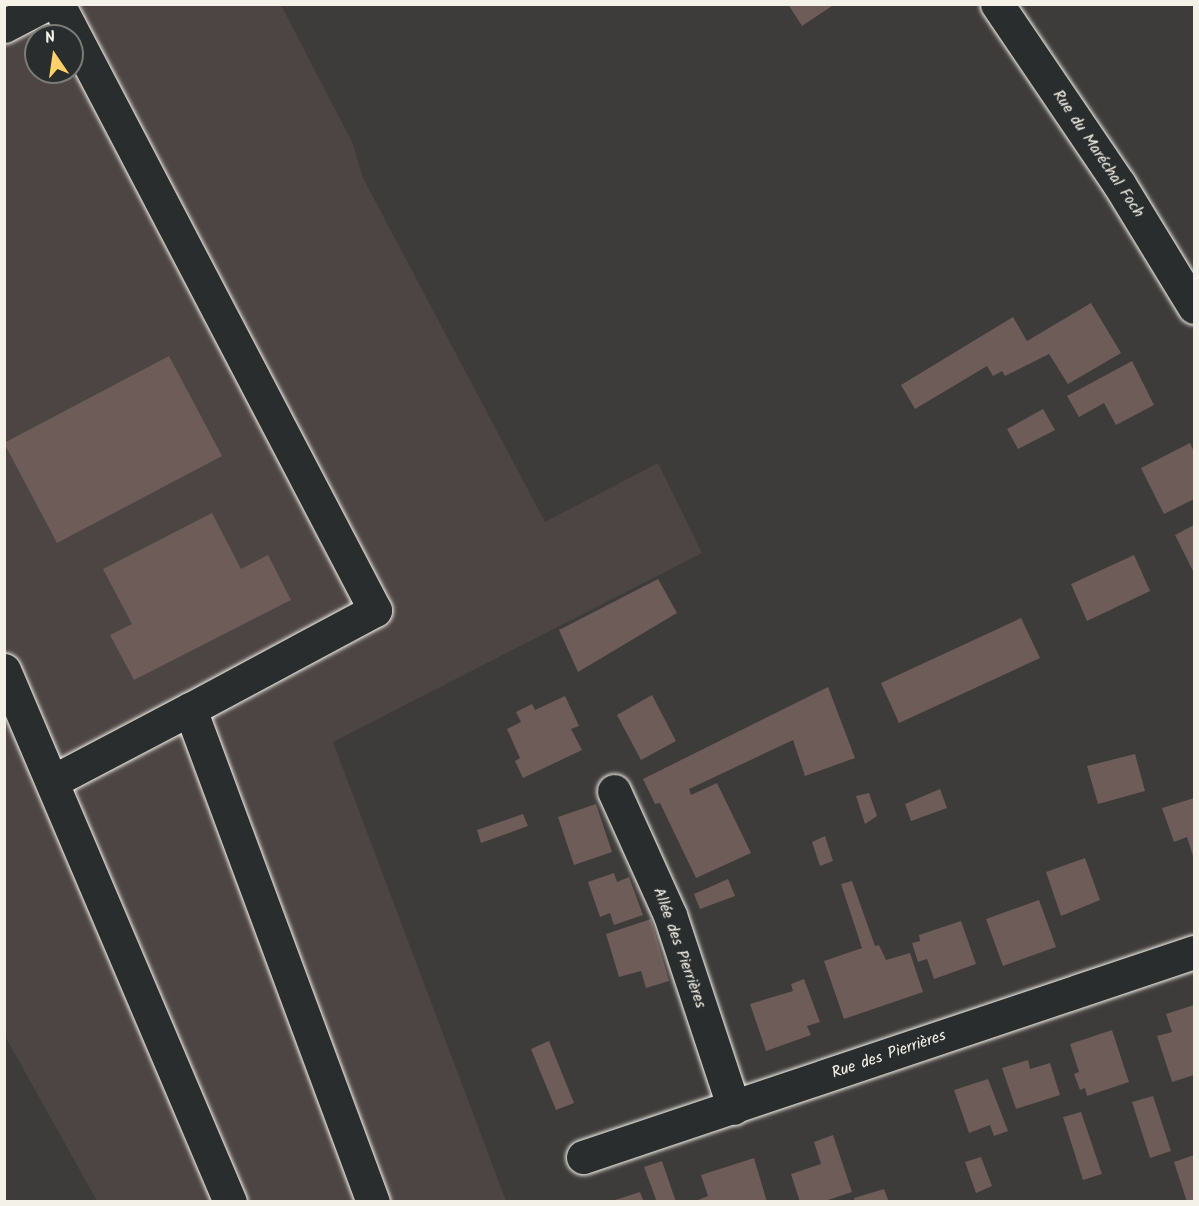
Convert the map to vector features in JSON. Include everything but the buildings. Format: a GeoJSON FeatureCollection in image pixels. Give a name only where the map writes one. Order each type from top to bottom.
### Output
{"type":"FeatureCollection","features":[{"type":"Feature","properties":{"kind":"street"},"geometry":{"type":"LineString","coordinates":[[4,26],[46,4]]}},
{"type":"Feature","properties":{"kind":"street"},"geometry":{"type":"LineString","coordinates":[[53,781],[375,610],[58,4]]}},
{"type":"Feature","properties":{"kind":"street","name":"Rue du Maréchal Foch"},"geometry":{"type":"LineString","coordinates":[[997,4],[1119,184],[1194,307]]}},
{"type":"Feature","properties":{"kind":"street"},"geometry":{"type":"LineString","coordinates":[[4,670],[230,1202]]}},
{"type":"Feature","properties":{"kind":"street"},"geometry":{"type":"LineString","coordinates":[[190,709],[373,1202]]}},
{"type":"Feature","properties":{"kind":"street","name":"Allée des Pierrières"},"geometry":{"type":"LineString","coordinates":[[614,791],[670,915],[734,1108]]}},
{"type":"Feature","properties":{"kind":"street","name":"Rue des Pierrières"},"geometry":{"type":"LineString","coordinates":[[583,1157],[1194,952]]}},
{"type":"Feature","properties":{"kind":"shaded area"},"geometry":{"type":"Polygon","coordinates":[[[4,5],[281,5],[353,144],[363,178],[545,522],[658,463],[702,553],[333,742],[506,1201],[97,1201],[5,1036],[4,5]]]}}]}
